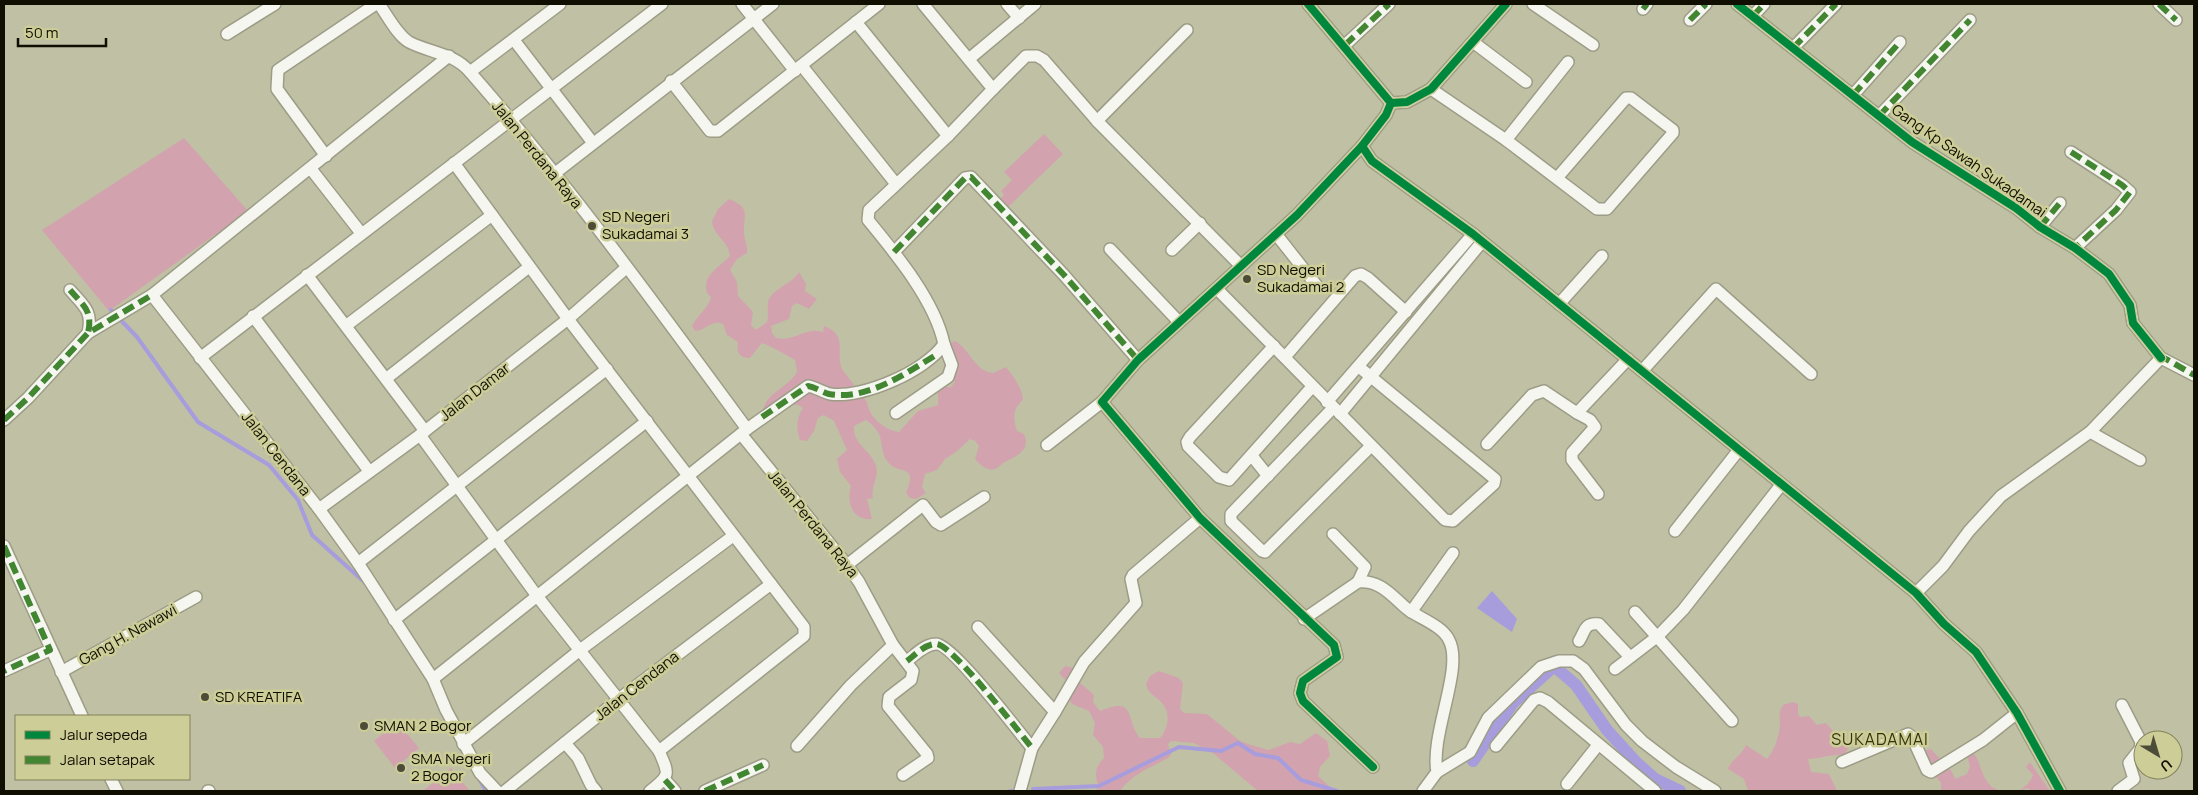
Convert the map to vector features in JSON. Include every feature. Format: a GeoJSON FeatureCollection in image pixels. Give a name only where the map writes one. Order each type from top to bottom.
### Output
{"type":"FeatureCollection","features":[{"type":"Feature","properties":{"kind":"street"},"geometry":{"type":"LineString","coordinates":[[226,34],[275,4]]}},
{"type":"Feature","properties":{"kind":"street"},"geometry":{"type":"LineString","coordinates":[[326,156],[277,89],[278,70],[378,4]]}},
{"type":"Feature","properties":{"kind":"street","name":"Jalan Perdana Raya"},"geometry":{"type":"LineString","coordinates":[[378,4],[409,42],[449,56],[470,72],[554,174],[626,268],[744,431],[847,565],[859,582],[892,645],[907,662]]}},
{"type":"Feature","properties":{"kind":"street"},"geometry":{"type":"LineString","coordinates":[[470,72],[560,4]]}},
{"type":"Feature","properties":{"kind":"street"},"geometry":{"type":"LineString","coordinates":[[200,358],[662,4]]}},
{"type":"Feature","properties":{"kind":"street"},"geometry":{"type":"LineString","coordinates":[[742,4],[799,68],[896,184]]}},
{"type":"Feature","properties":{"kind":"street"},"geometry":{"type":"LineString","coordinates":[[554,174],[671,81],[773,4]]}},
{"type":"Feature","properties":{"kind":"street"},"geometry":{"type":"LineString","coordinates":[[671,81],[710,131],[714,132],[880,4]]}},
{"type":"Feature","properties":{"kind":"street"},"geometry":{"type":"LineString","coordinates":[[923,4],[993,89]]}},
{"type":"Feature","properties":{"kind":"street"},"geometry":{"type":"LineString","coordinates":[[1007,4],[1019,18]]}},
{"type":"Feature","properties":{"kind":"street"},"geometry":{"type":"LineString","coordinates":[[969,59],[1035,4]]}},
{"type":"Feature","properties":{"kind":"street"},"geometry":{"type":"LineString","coordinates":[[1308,4],[1345,45],[1391,103]]}},
{"type":"Feature","properties":{"kind":"street"},"geometry":{"type":"LineString","coordinates":[[1345,45],[1390,4]]}},
{"type":"Feature","properties":{"kind":"street"},"geometry":{"type":"LineString","coordinates":[[1391,103],[1406,102],[1431,89],[1506,4]]}},
{"type":"Feature","properties":{"kind":"street"},"geometry":{"type":"LineString","coordinates":[[1533,4],[1593,45]]}},
{"type":"Feature","properties":{"kind":"street"},"geometry":{"type":"LineString","coordinates":[[1690,20],[1706,4]]}},
{"type":"Feature","properties":{"kind":"street","name":"Gang Kp Sawah Sukadamai"},"geometry":{"type":"LineString","coordinates":[[1737,4],[1912,142],[2016,208],[2040,227],[2076,248],[2108,274],[2130,305],[2133,323],[2161,358]]}},
{"type":"Feature","properties":{"kind":"street"},"geometry":{"type":"LineString","coordinates":[[1753,16],[1764,4]]}},
{"type":"Feature","properties":{"kind":"street"},"geometry":{"type":"LineString","coordinates":[[1793,48],[1836,4]]}},
{"type":"Feature","properties":{"kind":"street"},"geometry":{"type":"LineString","coordinates":[[2159,4],[2176,20]]}},
{"type":"Feature","properties":{"kind":"street"},"geometry":{"type":"LineString","coordinates":[[1879,116],[1970,20]]}},
{"type":"Feature","properties":{"kind":"street"},"geometry":{"type":"LineString","coordinates":[[856,22],[948,136]]}},
{"type":"Feature","properties":{"kind":"street"},"geometry":{"type":"LineString","coordinates":[[1097,121],[1187,30]]}},
{"type":"Feature","properties":{"kind":"street"},"geometry":{"type":"LineString","coordinates":[[514,40],[593,143]]}},
{"type":"Feature","properties":{"kind":"street"},"geometry":{"type":"LineString","coordinates":[[1473,42],[1526,82]]}},
{"type":"Feature","properties":{"kind":"street"},"geometry":{"type":"LineString","coordinates":[[1853,95],[1900,42]]}},
{"type":"Feature","properties":{"kind":"street"},"geometry":{"type":"LineString","coordinates":[[4,420],[28,398],[88,333],[126,308],[152,295],[311,169],[449,56]]}},
{"type":"Feature","properties":{"kind":"street"},"geometry":{"type":"LineString","coordinates":[[896,413],[948,377],[952,365],[941,330],[925,300],[894,252],[868,220],[869,210],[948,136],[1026,56],[1037,56],[1044,60],[1097,121],[1241,266]]}},
{"type":"Feature","properties":{"kind":"street"},"geometry":{"type":"LineString","coordinates":[[1506,140],[1568,62]]}},
{"type":"Feature","properties":{"kind":"street"},"geometry":{"type":"LineString","coordinates":[[1431,89],[1506,140],[1597,208],[1606,209],[1673,133],[1673,130],[1631,98],[1626,98],[1557,178]]}},
{"type":"Feature","properties":{"kind":"street"},"geometry":{"type":"LineString","coordinates":[[1047,445],[1102,402],[1138,360],[1276,234],[1362,146],[1386,115],[1391,103]]}},
{"type":"Feature","properties":{"kind":"street"},"geometry":{"type":"LineString","coordinates":[[1362,146],[1372,161],[1477,238],[1628,359],[1738,451],[1916,593],[1944,624],[1976,652],[2017,713],[2060,791]]}},
{"type":"Feature","properties":{"kind":"street"},"geometry":{"type":"LineString","coordinates":[[2070,152],[2130,192],[2116,210],[2076,248]]}},
{"type":"Feature","properties":{"kind":"street"},"geometry":{"type":"LineString","coordinates":[[454,163],[568,319],[804,627],[804,636],[659,751]]}},
{"type":"Feature","properties":{"kind":"street"},"geometry":{"type":"LineString","coordinates":[[311,169],[361,233]]}},
{"type":"Feature","properties":{"kind":"street"},"geometry":{"type":"LineString","coordinates":[[894,252],[965,178],[971,177],[1064,274],[1138,360]]}},
{"type":"Feature","properties":{"kind":"street"},"geometry":{"type":"LineString","coordinates":[[2040,227],[2060,203]]}},
{"type":"Feature","properties":{"kind":"street"},"geometry":{"type":"LineString","coordinates":[[347,325],[492,215]]}},
{"type":"Feature","properties":{"kind":"street"},"geometry":{"type":"LineString","coordinates":[[1172,250],[1200,223]]}},
{"type":"Feature","properties":{"kind":"street"},"geometry":{"type":"LineString","coordinates":[[1276,234],[1317,286]]}},
{"type":"Feature","properties":{"kind":"street"},"geometry":{"type":"LineString","coordinates":[[1333,408],[1358,367],[1418,298],[1477,238]]}},
{"type":"Feature","properties":{"kind":"street"},"geometry":{"type":"LineString","coordinates":[[1371,446],[1265,552],[1230,518],[1231,514],[1333,408],[1370,378],[1429,306],[1477,238]]}},
{"type":"Feature","properties":{"kind":"street"},"geometry":{"type":"LineString","coordinates":[[1110,249],[1179,322]]}},
{"type":"Feature","properties":{"kind":"street"},"geometry":{"type":"LineString","coordinates":[[1559,304],[1602,256]]}},
{"type":"Feature","properties":{"kind":"street"},"geometry":{"type":"LineString","coordinates":[[387,378],[529,267]]}},
{"type":"Feature","properties":{"kind":"street","name":"Jalan Damar"},"geometry":{"type":"LineString","coordinates":[[319,509],[422,433],[568,319],[626,268]]}},
{"type":"Feature","properties":{"kind":"street"},"geometry":{"type":"LineString","coordinates":[[1285,357],[1355,276],[1361,274],[1368,278],[1406,312]]}},
{"type":"Feature","properties":{"kind":"street"},"geometry":{"type":"LineString","coordinates":[[307,275],[387,378],[457,488],[537,596],[659,751],[668,771],[666,780],[650,791]]}},
{"type":"Feature","properties":{"kind":"street"},"geometry":{"type":"LineString","coordinates":[[1217,289],[1312,387],[1450,522],[1494,484],[1493,476],[1358,367]]}},
{"type":"Feature","properties":{"kind":"street"},"geometry":{"type":"LineString","coordinates":[[1642,371],[1716,289],[1811,374]]}},
{"type":"Feature","properties":{"kind":"street"},"geometry":{"type":"LineString","coordinates":[[70,290],[89,312],[88,333]]}},
{"type":"Feature","properties":{"kind":"street","name":"Jalan Cendana"},"geometry":{"type":"LineString","coordinates":[[152,295],[319,509],[358,564],[433,679],[463,744],[480,773],[496,791]]}},
{"type":"Feature","properties":{"kind":"street"},"geometry":{"type":"LineString","coordinates":[[1418,298],[1429,306]]}},
{"type":"Feature","properties":{"kind":"street"},"geometry":{"type":"LineString","coordinates":[[253,316],[369,471]]}},
{"type":"Feature","properties":{"kind":"street"},"geometry":{"type":"LineString","coordinates":[[433,679],[744,431],[808,386],[829,394],[860,392],[894,380],[936,356],[944,344]]}},
{"type":"Feature","properties":{"kind":"street"},"geometry":{"type":"LineString","coordinates":[[1274,346],[1187,442],[1188,446],[1219,478],[1229,480],[1312,387]]}},
{"type":"Feature","properties":{"kind":"street"},"geometry":{"type":"LineString","coordinates":[[1916,593],[1943,566],[1969,531],[2002,496],[2090,432],[2161,358],[2194,375]]}},
{"type":"Feature","properties":{"kind":"street"},"geometry":{"type":"LineString","coordinates":[[1576,412],[1628,359]]}},
{"type":"Feature","properties":{"kind":"street"},"geometry":{"type":"LineString","coordinates":[[358,564],[607,369]]}},
{"type":"Feature","properties":{"kind":"street"},"geometry":{"type":"LineString","coordinates":[[1486,444],[1532,395],[1544,391],[1590,420],[1595,426],[1572,453],[1572,460],[1598,494]]}},
{"type":"Feature","properties":{"kind":"street"},"geometry":{"type":"LineString","coordinates":[[1102,402],[1200,518],[1334,645],[1338,652],[1337,657],[1303,681],[1300,693],[1303,701],[1373,767]]}},
{"type":"Feature","properties":{"kind":"street"},"geometry":{"type":"LineString","coordinates":[[394,620],[647,421]]}},
{"type":"Feature","properties":{"kind":"street"},"geometry":{"type":"LineString","coordinates":[[2090,432],[2140,460]]}},
{"type":"Feature","properties":{"kind":"street"},"geometry":{"type":"LineString","coordinates":[[1675,531],[1738,451]]}},
{"type":"Feature","properties":{"kind":"street"},"geometry":{"type":"LineString","coordinates":[[1252,456],[1268,476]]}},
{"type":"Feature","properties":{"kind":"street"},"geometry":{"type":"LineString","coordinates":[[1615,670],[1658,636],[1683,610],[1781,485]]}},
{"type":"Feature","properties":{"kind":"street"},"geometry":{"type":"LineString","coordinates":[[847,565],[923,505],[940,525],[984,497]]}},
{"type":"Feature","properties":{"kind":"street"},"geometry":{"type":"LineString","coordinates":[[1020,791],[1032,748],[1084,662],[1136,602],[1131,579],[1133,575],[1200,518]]}},
{"type":"Feature","properties":{"kind":"street"},"geometry":{"type":"LineString","coordinates":[[1333,534],[1365,567],[1358,582]]}},
{"type":"Feature","properties":{"kind":"street"},"geometry":{"type":"LineString","coordinates":[[463,744],[580,650],[733,536]]}},
{"type":"Feature","properties":{"kind":"street"},"geometry":{"type":"LineString","coordinates":[[4,546],[50,650],[82,715]]}},
{"type":"Feature","properties":{"kind":"street"},"geometry":{"type":"LineString","coordinates":[[1411,612],[1453,553]]}},
{"type":"Feature","properties":{"kind":"street"},"geometry":{"type":"LineString","coordinates":[[1304,618],[1358,582],[1368,581],[1380,585],[1411,612],[1444,633],[1449,640],[1453,652],[1449,682],[1437,734],[1434,759],[1437,772]]}},
{"type":"Feature","properties":{"kind":"street","name":"Jalan Cendana"},"geometry":{"type":"LineString","coordinates":[[505,791],[619,699],[771,584]]}},
{"type":"Feature","properties":{"kind":"street","name":"Gang H. Nawawi"},"geometry":{"type":"LineString","coordinates":[[61,672],[196,597]]}},
{"type":"Feature","properties":{"kind":"street"},"geometry":{"type":"LineString","coordinates":[[1636,612],[1732,720]]}},
{"type":"Feature","properties":{"kind":"street"},"geometry":{"type":"LineString","coordinates":[[1579,641],[1587,626],[1592,623],[1599,624],[1630,658]]}},
{"type":"Feature","properties":{"kind":"street"},"geometry":{"type":"LineString","coordinates":[[978,627],[1055,712]]}},
{"type":"Feature","properties":{"kind":"street"},"geometry":{"type":"LineString","coordinates":[[797,746],[851,685],[892,645]]}},
{"type":"Feature","properties":{"kind":"street"},"geometry":{"type":"LineString","coordinates":[[903,775],[928,758],[928,754],[888,706],[889,697],[911,680],[913,671],[907,662],[930,645],[944,646],[962,664],[1032,748]]}},
{"type":"Feature","properties":{"kind":"street"},"geometry":{"type":"LineString","coordinates":[[4,671],[50,650]]}},
{"type":"Feature","properties":{"kind":"street"},"geometry":{"type":"LineString","coordinates":[[1423,791],[1437,772],[1470,752],[1488,718],[1541,667],[1559,661],[1573,661],[1580,665],[1626,725],[1642,741],[1676,767],[1715,791]]}},
{"type":"Feature","properties":{"kind":"street"},"geometry":{"type":"LineString","coordinates":[[1496,746],[1534,700],[1540,698],[1548,702],[1655,791]]}},
{"type":"Feature","properties":{"kind":"street"},"geometry":{"type":"LineString","coordinates":[[2118,791],[2134,779],[2129,764],[2142,746],[2122,705]]}},
{"type":"Feature","properties":{"kind":"street"},"geometry":{"type":"LineString","coordinates":[[1842,762],[1908,734],[1912,737],[1927,770],[1931,772],[1983,740],[2017,713]]}},
{"type":"Feature","properties":{"kind":"street"},"geometry":{"type":"LineString","coordinates":[[565,743],[578,758],[591,785],[596,791]]}},
{"type":"Feature","properties":{"kind":"street"},"geometry":{"type":"LineString","coordinates":[[1568,784],[1598,745]]}},
{"type":"Feature","properties":{"kind":"street"},"geometry":{"type":"LineString","coordinates":[[705,791],[763,765]]}},
{"type":"Feature","properties":{"kind":"street"},"geometry":{"type":"LineString","coordinates":[[666,780],[675,791]]}},
{"type":"Feature","properties":{"kind":"shaded area"},"geometry":{"type":"Polygon","coordinates":[[[1044,134],[1063,154],[1007,208],[999,200],[1004,195],[1001,191],[1012,180],[1004,172],[1044,134]]]}},
{"type":"Feature","properties":{"kind":"shaded area"},"geometry":{"type":"Polygon","coordinates":[[[184,138],[248,211],[109,311],[42,230],[184,138]]]}},
{"type":"Feature","properties":{"kind":"shaded area"},"geometry":{"type":"Polygon","coordinates":[[[729,199],[744,209],[744,235],[747,250],[747,253],[737,259],[730,270],[737,282],[738,296],[753,312],[751,325],[756,330],[767,322],[770,298],[799,272],[806,284],[805,291],[817,299],[809,309],[797,303],[792,306],[789,319],[771,326],[772,333],[776,338],[783,339],[811,331],[823,332],[824,326],[832,330],[839,339],[842,369],[867,402],[874,418],[888,429],[899,432],[918,411],[938,405],[938,391],[944,387],[951,387],[955,382],[952,377],[949,344],[955,341],[981,368],[993,373],[1006,367],[1017,383],[1023,400],[1015,411],[1014,418],[1017,431],[1024,434],[1026,440],[1022,452],[992,470],[981,465],[975,459],[979,446],[970,439],[945,459],[937,470],[925,474],[922,487],[926,493],[916,499],[910,498],[906,493],[910,481],[908,472],[893,467],[887,461],[884,456],[880,436],[873,425],[866,420],[854,426],[854,432],[858,442],[872,458],[877,468],[872,494],[873,498],[867,499],[872,519],[865,519],[855,514],[849,498],[851,486],[840,472],[837,459],[847,450],[834,421],[824,415],[818,418],[814,431],[807,441],[800,440],[798,431],[797,424],[803,408],[799,405],[778,407],[763,413],[767,401],[788,383],[797,372],[795,360],[762,343],[750,358],[743,357],[737,349],[738,342],[727,335],[723,324],[715,323],[695,331],[692,326],[710,301],[711,297],[707,293],[706,286],[709,276],[730,256],[727,246],[715,231],[712,221],[718,209],[729,199]]]}},
{"type":"Feature","properties":{"kind":"shaded area"},"geometry":{"type":"Polygon","coordinates":[[[1492,591],[1517,619],[1512,632],[1477,608],[1492,591]]]}},
{"type":"Feature","properties":{"kind":"shaded area"},"geometry":{"type":"Polygon","coordinates":[[[1065,666],[1085,671],[1079,682],[1094,695],[1093,702],[1100,711],[1120,706],[1125,708],[1140,738],[1160,738],[1167,725],[1168,720],[1164,706],[1150,692],[1146,684],[1150,676],[1159,671],[1179,678],[1183,683],[1180,709],[1184,713],[1207,714],[1240,741],[1269,750],[1290,742],[1300,744],[1316,733],[1327,741],[1330,756],[1320,767],[1318,776],[1331,788],[1331,791],[1258,791],[1214,754],[1194,743],[1171,741],[1168,744],[1171,755],[1168,758],[1130,780],[1120,791],[1098,791],[1096,788],[1098,784],[1096,773],[1099,764],[1104,758],[1103,747],[1093,735],[1095,723],[1089,711],[1072,704],[1062,689],[1067,682],[1059,673],[1065,666]]]}},
{"type":"Feature","properties":{"kind":"shaded area"},"geometry":{"type":"Polygon","coordinates":[[[1793,702],[1798,704],[1798,714],[1800,717],[1809,716],[1817,725],[1826,723],[1838,737],[1847,741],[1849,747],[1844,755],[1808,759],[1811,772],[1829,774],[1837,791],[1748,791],[1744,779],[1728,769],[1746,745],[1767,759],[1778,738],[1781,708],[1783,705],[1793,702]]]}},
{"type":"Feature","properties":{"kind":"shaded area"},"geometry":{"type":"Polygon","coordinates":[[[397,722],[419,748],[395,768],[374,741],[397,722]]]}},
{"type":"Feature","properties":{"kind":"shaded area"},"geometry":{"type":"Polygon","coordinates":[[[1931,749],[1948,766],[1955,779],[1967,774],[1970,766],[1967,756],[1973,752],[1987,781],[1992,787],[2001,791],[1941,791],[1941,783],[1921,756],[1926,750],[1931,749]]]}},
{"type":"Feature","properties":{"kind":"shaded area"},"geometry":{"type":"Polygon","coordinates":[[[2030,762],[2050,791],[2030,791],[2028,788],[2018,791],[2030,781],[2033,775],[2026,767],[2030,762]]]}},
{"type":"Feature","properties":{"kind":"shaded area"},"geometry":{"type":"Polygon","coordinates":[[[451,768],[470,791],[423,791],[451,768]]]}},
{"type":"Feature","properties":{"kind":"waterway"},"geometry":{"type":"LineString","coordinates":[[111,310],[137,337],[198,422],[269,465],[298,500],[312,535],[362,580]]}},
{"type":"Feature","properties":{"kind":"waterway"},"geometry":{"type":"LineString","coordinates":[[1473,761],[1513,703],[1554,666],[1576,685],[1607,730],[1636,762],[1655,779],[1680,791]]}},
{"type":"Feature","properties":{"kind":"waterway"},"geometry":{"type":"LineString","coordinates":[[1033,789],[1099,786],[1179,747],[1221,751],[1238,743],[1255,754],[1278,758],[1301,780],[1337,791]]}},
{"type":"Feature","properties":{"kind":"waterway"},"geometry":{"type":"LineString","coordinates":[[478,777],[486,791]]}},
{"type":"Feature","properties":{"kind":"marked path"},"geometry":{"type":"LineString","coordinates":[[1345,45],[1389,4]]}},
{"type":"Feature","properties":{"kind":"marked path"},"geometry":{"type":"LineString","coordinates":[[1643,9],[1647,4]]}},
{"type":"Feature","properties":{"kind":"marked path"},"geometry":{"type":"LineString","coordinates":[[1690,20],[1706,4]]}},
{"type":"Feature","properties":{"kind":"marked path"},"geometry":{"type":"LineString","coordinates":[[1753,16],[1764,4]]}},
{"type":"Feature","properties":{"kind":"marked path"},"geometry":{"type":"LineString","coordinates":[[1793,48],[1836,4]]}},
{"type":"Feature","properties":{"kind":"marked path"},"geometry":{"type":"LineString","coordinates":[[2159,4],[2176,20]]}},
{"type":"Feature","properties":{"kind":"marked path"},"geometry":{"type":"LineString","coordinates":[[1879,116],[1970,20]]}},
{"type":"Feature","properties":{"kind":"marked path"},"geometry":{"type":"LineString","coordinates":[[1853,95],[1900,42]]}},
{"type":"Feature","properties":{"kind":"marked path"},"geometry":{"type":"LineString","coordinates":[[2071,152],[2130,192],[2116,210],[2075,248]]}},
{"type":"Feature","properties":{"kind":"marked path"},"geometry":{"type":"LineString","coordinates":[[894,252],[965,178],[971,177],[1064,275],[1138,360]]}},
{"type":"Feature","properties":{"kind":"marked path"},"geometry":{"type":"LineString","coordinates":[[2040,227],[2060,203]]}},
{"type":"Feature","properties":{"kind":"marked path"},"geometry":{"type":"LineString","coordinates":[[70,290],[86,309],[89,319],[88,333]]}},
{"type":"Feature","properties":{"kind":"marked path"},"geometry":{"type":"LineString","coordinates":[[4,420],[28,398],[88,333],[152,295]]}},
{"type":"Feature","properties":{"kind":"marked path"},"geometry":{"type":"LineString","coordinates":[[762,417],[808,386],[829,394],[858,393],[886,384],[936,355]]}},
{"type":"Feature","properties":{"kind":"marked path"},"geometry":{"type":"LineString","coordinates":[[2159,355],[2194,375]]}},
{"type":"Feature","properties":{"kind":"marked path"},"geometry":{"type":"LineString","coordinates":[[4,546],[50,650],[4,671]]}},
{"type":"Feature","properties":{"kind":"marked path"},"geometry":{"type":"LineString","coordinates":[[907,661],[920,650],[932,644],[944,648],[970,672],[1032,748]]}},
{"type":"Feature","properties":{"kind":"marked path"},"geometry":{"type":"LineString","coordinates":[[705,791],[763,765]]}},
{"type":"Feature","properties":{"kind":"marked path"},"geometry":{"type":"LineString","coordinates":[[665,780],[675,791]]}},
{"type":"Feature","properties":{"kind":"cycle path"},"geometry":{"type":"LineString","coordinates":[[1308,4],[1391,103],[1386,115],[1362,146],[1372,161],[1473,234],[1916,593],[1944,624],[1976,652],[2017,713],[2060,791]]}},
{"type":"Feature","properties":{"kind":"cycle path"},"geometry":{"type":"LineString","coordinates":[[1391,103],[1407,102],[1431,89],[1506,4]]}},
{"type":"Feature","properties":{"kind":"cycle path"},"geometry":{"type":"LineString","coordinates":[[1737,4],[1912,142],[2016,208],[2040,227],[2075,248],[2109,274],[2130,305],[2133,323],[2161,358]]}},
{"type":"Feature","properties":{"kind":"cycle path"},"geometry":{"type":"LineString","coordinates":[[1362,146],[1297,215],[1138,360],[1102,402],[1200,518],[1334,645],[1337,657],[1303,681],[1300,693],[1303,701],[1373,767]]}},
{"type":"Feature","properties":{"kind":"place","name":"SD Negeri Sukadamai 3"},"geometry":{"type":"Point","coordinates":[592,226]}},
{"type":"Feature","properties":{"kind":"place","name":"SD Negeri Sukadamai 2"},"geometry":{"type":"Point","coordinates":[1247,279]}},
{"type":"Feature","properties":{"kind":"place","name":"SD KREATIFA"},"geometry":{"type":"Point","coordinates":[205,697]}},
{"type":"Feature","properties":{"kind":"place","name":"SMAN 2 Bogor"},"geometry":{"type":"Point","coordinates":[364,726]}},
{"type":"Feature","properties":{"kind":"place","name":"SMA Negeri 2 Bogor"},"geometry":{"type":"Point","coordinates":[401,768]}},
{"type":"Feature","properties":{"kind":"district","name":"SUKADAMAI"},"geometry":{"type":"Point","coordinates":[1880,739]}}]}
